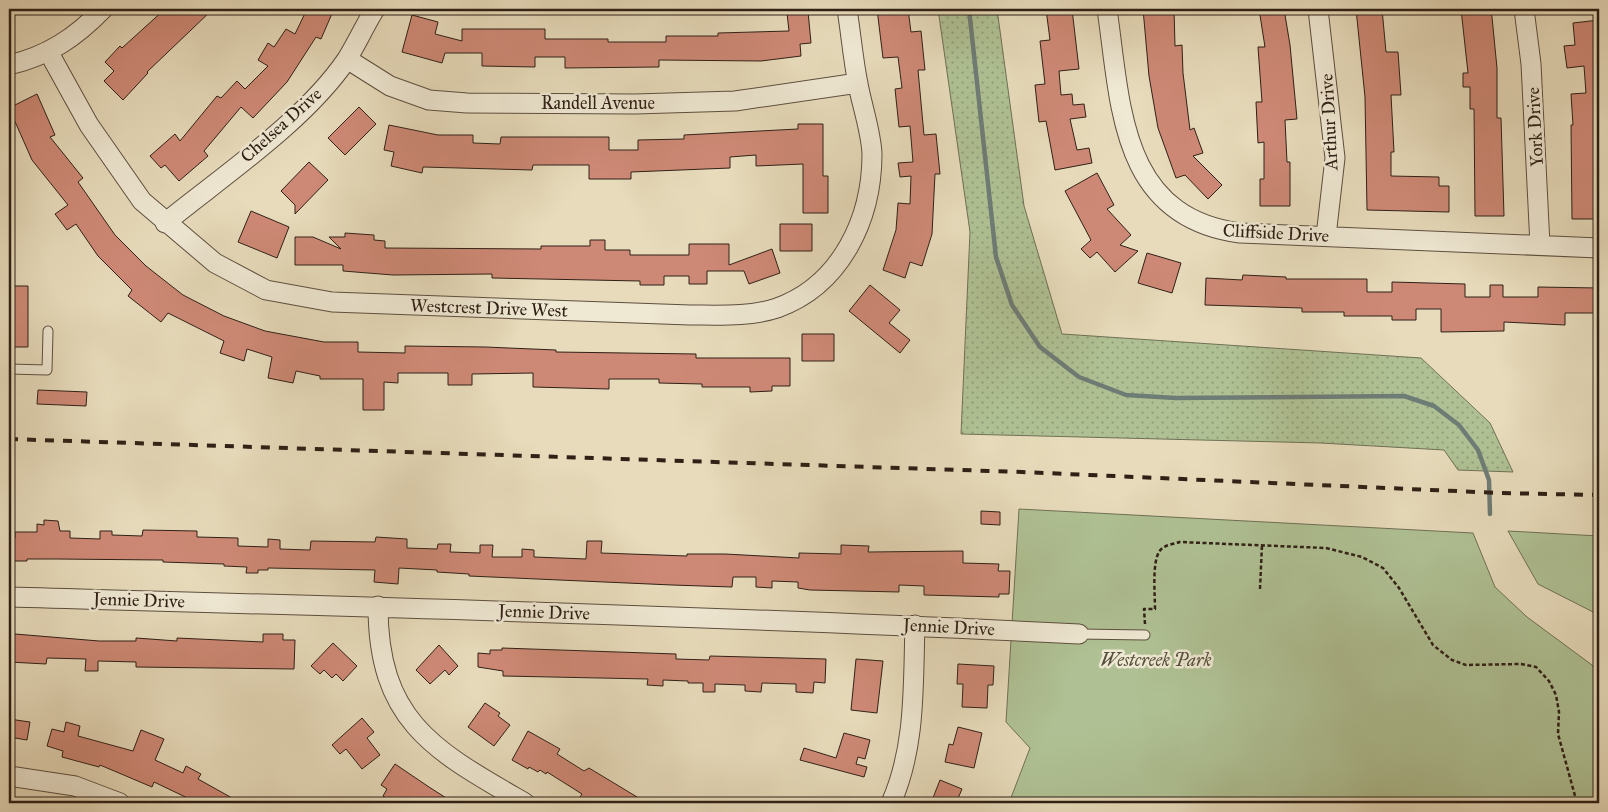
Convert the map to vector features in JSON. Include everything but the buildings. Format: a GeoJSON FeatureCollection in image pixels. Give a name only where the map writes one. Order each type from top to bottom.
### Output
{"type":"FeatureCollection","features":[{"type":"Feature","properties":{"kind":"street"},"geometry":{"type":"LineString","coordinates":[[9,65],[23,62],[48,51],[81,32],[103,9]]}},
{"type":"Feature","properties":{"kind":"street","name":"Chelsea Drive"},"geometry":{"type":"LineString","coordinates":[[165,223],[291,122],[316,97],[347,59],[375,9]]}},
{"type":"Feature","properties":{"kind":"street","name":"Westcrest Drive West"},"geometry":{"type":"LineString","coordinates":[[48,51],[89,125],[142,201],[165,223],[215,263],[266,290],[332,302],[733,315],[776,308],[812,289],[838,265],[854,239],[870,187],[872,153],[858,84],[847,9]]}},
{"type":"Feature","properties":{"kind":"street","name":"Cliffside Drive"},"geometry":{"type":"LineString","coordinates":[[1107,9],[1122,116],[1128,142],[1144,174],[1160,195],[1183,214],[1216,230],[1599,248]]}},
{"type":"Feature","properties":{"kind":"street","name":"Arthur Drive"},"geometry":{"type":"LineString","coordinates":[[1318,9],[1335,158],[1326,236]]}},
{"type":"Feature","properties":{"kind":"street","name":"York Drive"},"geometry":{"type":"LineString","coordinates":[[1524,9],[1532,64],[1540,245]]}},
{"type":"Feature","properties":{"kind":"street","name":"Randell Avenue"},"geometry":{"type":"LineString","coordinates":[[347,59],[398,89],[429,100],[467,103],[635,104],[735,101],[858,84]]}},
{"type":"Feature","properties":{"kind":"street","name":"Jennie Drive"},"geometry":{"type":"LineString","coordinates":[[9,597],[378,606],[915,625],[1079,634]]}},
{"type":"Feature","properties":{"kind":"street"},"geometry":{"type":"LineString","coordinates":[[378,606],[378,631],[382,662],[402,708],[419,731],[434,746],[460,766],[525,803]]}},
{"type":"Feature","properties":{"kind":"street"},"geometry":{"type":"LineString","coordinates":[[891,803],[899,785],[912,722],[915,625]]}},
{"type":"Feature","properties":{"kind":"street"},"geometry":{"type":"LineString","coordinates":[[9,776],[75,786],[120,803]]}},
{"type":"Feature","properties":{"kind":"lane"},"geometry":{"type":"LineString","coordinates":[[9,369],[47,370],[48,331]]}},
{"type":"Feature","properties":{"kind":"lane"},"geometry":{"type":"LineString","coordinates":[[1079,634],[1145,635]]}},
{"type":"Feature","properties":{"kind":"path"},"geometry":{"type":"LineString","coordinates":[[1145,635],[1144,609],[1155,609],[1156,564],[1159,552],[1166,546],[1180,542],[1326,548],[1362,557],[1383,568],[1399,588],[1433,646],[1452,660],[1466,665],[1521,664],[1536,667],[1549,681],[1556,695],[1559,712],[1558,734],[1578,803]]}},
{"type":"Feature","properties":{"kind":"path"},"geometry":{"type":"LineString","coordinates":[[1260,589],[1262,545]]}},
{"type":"Feature","properties":{"kind":"green space"},"geometry":{"type":"Polygon","coordinates":[[[938,9],[997,9],[1024,206],[1062,334],[1421,358],[1490,423],[1513,472],[1458,470],[1444,450],[1321,443],[961,434],[970,232],[938,9]]]}},
{"type":"Feature","properties":{"kind":"green space","name":"Westcreek Park"},"geometry":{"type":"Polygon","coordinates":[[[1019,509],[1473,533],[1495,587],[1527,617],[1592,665],[1599,676],[1599,803],[1009,803],[1030,748],[1006,722],[1019,509]]]}},
{"type":"Feature","properties":{"kind":"green space"},"geometry":{"type":"Polygon","coordinates":[[[1508,531],[1599,536],[1599,619],[1593,612],[1538,584],[1508,531]]]}},
{"type":"Feature","properties":{"kind":"waterway"},"geometry":{"type":"LineString","coordinates":[[969,9],[996,257],[1012,305],[1040,347],[1079,377],[1126,395],[1176,398],[1404,396],[1434,406],[1459,425],[1478,450],[1489,480],[1490,514]]}},
{"type":"Feature","properties":{"kind":"railway"},"geometry":{"type":"LineString","coordinates":[[9,439],[1022,472],[1500,493],[1599,495]]}}]}
